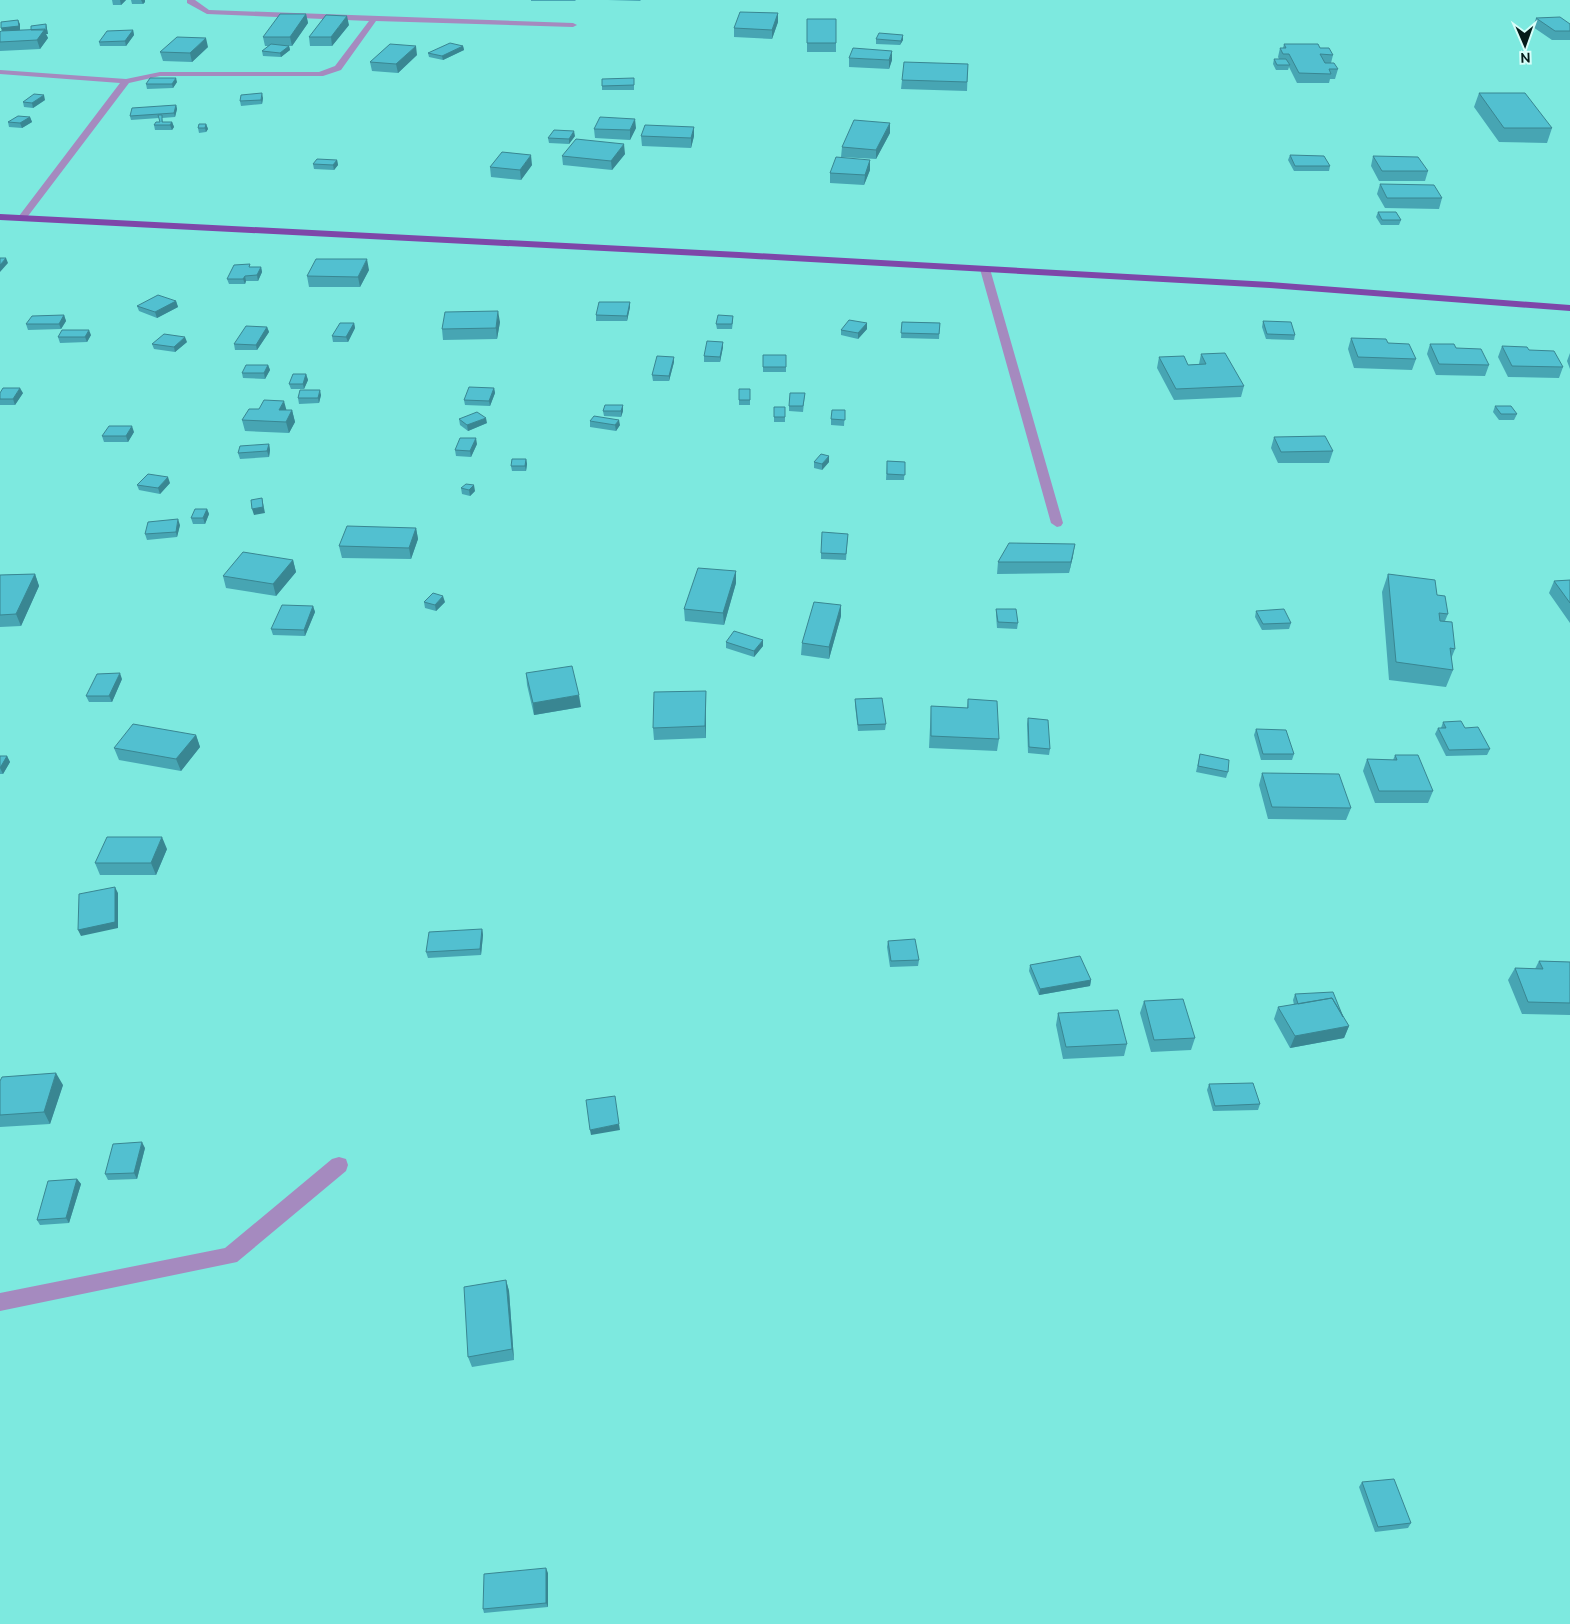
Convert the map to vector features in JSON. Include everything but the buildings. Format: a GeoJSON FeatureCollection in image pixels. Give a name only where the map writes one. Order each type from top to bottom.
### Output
{"type":"FeatureCollection","features":[{"type":"Feature","properties":{"kind":"main road"},"geometry":{"type":"LineString","coordinates":[[0,217],[1270,285],[1570,308]]}},
{"type":"Feature","properties":{"kind":"street"},"geometry":{"type":"LineString","coordinates":[[191,0],[207,12],[572,25]]}},
{"type":"Feature","properties":{"kind":"street"},"geometry":{"type":"LineString","coordinates":[[0,72],[126,81],[160,74],[320,74],[338,68],[374,18]]}},
{"type":"Feature","properties":{"kind":"street"},"geometry":{"type":"LineString","coordinates":[[22,218],[126,81]]}},
{"type":"Feature","properties":{"kind":"street"},"geometry":{"type":"LineString","coordinates":[[985,270],[1057,523]]}},
{"type":"Feature","properties":{"kind":"street"},"geometry":{"type":"LineString","coordinates":[[0,1302],[230,1256],[339,1165]]}}]}
